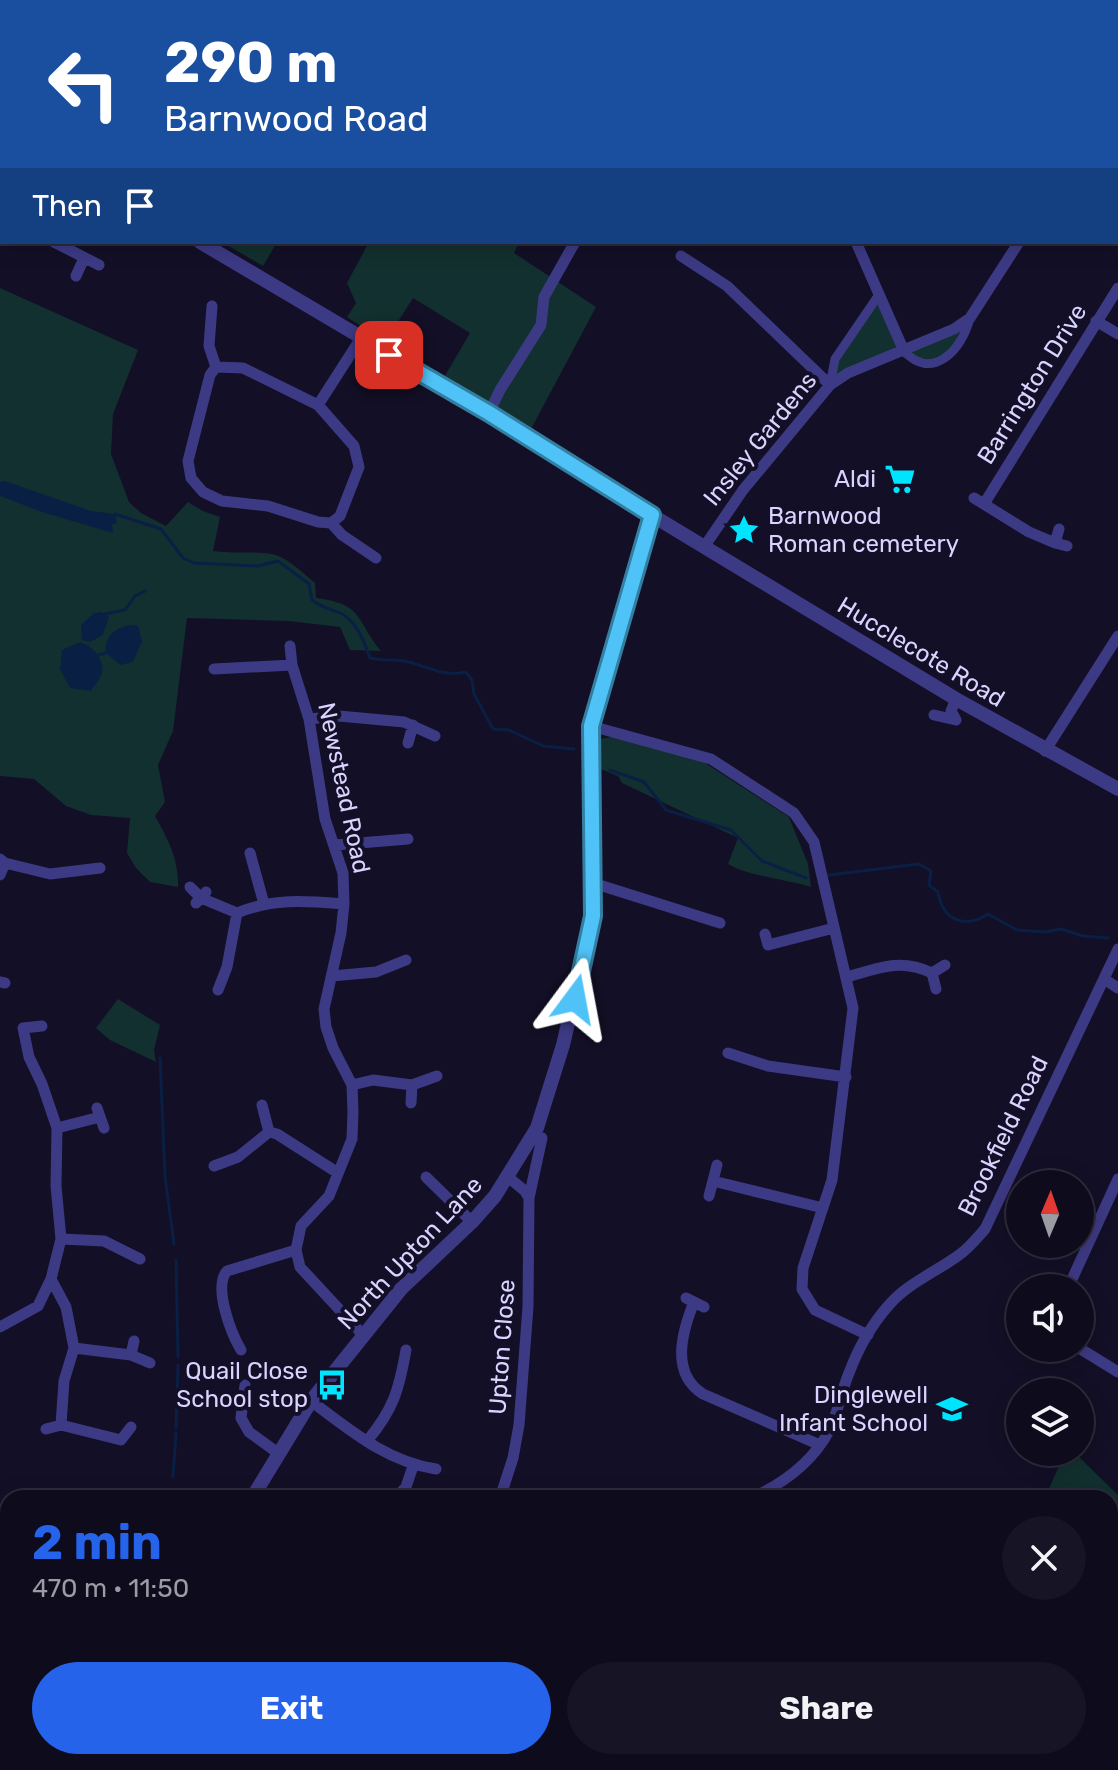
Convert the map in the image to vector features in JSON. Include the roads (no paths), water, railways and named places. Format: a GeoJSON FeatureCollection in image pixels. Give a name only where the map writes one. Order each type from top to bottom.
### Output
{"type":"FeatureCollection","features":[{"type":"Feature","properties":{"kind":"street"},"geometry":{"type":"LineString","coordinates":[[58,244],[99,265]]}},
{"type":"Feature","properties":{"kind":"street","name":"Hucclecote Road"},"geometry":{"type":"LineString","coordinates":[[203,244],[489,413],[956,699],[1118,789]]}},
{"type":"Feature","properties":{"kind":"street"},"geometry":{"type":"LineString","coordinates":[[489,413],[541,325],[544,297],[574,244]]}},
{"type":"Feature","properties":{"kind":"street"},"geometry":{"type":"LineString","coordinates":[[857,244],[904,351]]}},
{"type":"Feature","properties":{"kind":"street","name":"Insley Gardens"},"geometry":{"type":"LineString","coordinates":[[904,351],[913,362],[926,364],[944,360],[956,349],[967,331],[970,318],[1018,244]]}},
{"type":"Feature","properties":{"kind":"street"},"geometry":{"type":"LineString","coordinates":[[681,256],[727,286],[830,385]]}},
{"type":"Feature","properties":{"kind":"street"},"geometry":{"type":"LineString","coordinates":[[76,276],[84,258]]}},
{"type":"Feature","properties":{"kind":"street","name":"Barrington Drive"},"geometry":{"type":"LineString","coordinates":[[1059,529],[1061,544],[1029,532],[979,501],[1118,288]]}},
{"type":"Feature","properties":{"kind":"street"},"geometry":{"type":"LineString","coordinates":[[830,385],[835,359],[878,296]]}},
{"type":"Feature","properties":{"kind":"street"},"geometry":{"type":"LineString","coordinates":[[212,306],[209,346],[216,367]]}},
{"type":"Feature","properties":{"kind":"street","name":"Insley Gardens"},"geometry":{"type":"LineString","coordinates":[[704,547],[743,490],[830,385],[848,373],[954,329],[970,318]]}},
{"type":"Feature","properties":{"kind":"street"},"geometry":{"type":"LineString","coordinates":[[1096,321],[1118,334]]}},
{"type":"Feature","properties":{"kind":"street"},"geometry":{"type":"LineString","coordinates":[[318,405],[361,338]]}},
{"type":"Feature","properties":{"kind":"street"},"geometry":{"type":"LineString","coordinates":[[216,367],[243,368],[318,405],[354,446],[359,467],[340,516],[331,523],[318,522],[268,506],[222,501],[203,492],[191,478],[188,461],[210,375],[216,367]]}},
{"type":"Feature","properties":{"kind":"street","name":"North Upton Lane"},"geometry":{"type":"LineString","coordinates":[[258,1490],[311,1401],[401,1289],[472,1222],[508,1177],[537,1128],[556,1072],[593,916],[591,726],[652,515]]}},
{"type":"Feature","properties":{"kind":"street"},"geometry":{"type":"LineString","coordinates":[[331,523],[342,535],[376,558]]}},
{"type":"Feature","properties":{"kind":"street"},"geometry":{"type":"LineString","coordinates":[[1045,751],[1118,636]]}},
{"type":"Feature","properties":{"kind":"street","name":"Newstead Road"},"geometry":{"type":"LineString","coordinates":[[290,646],[292,665],[309,719],[325,819],[343,873],[341,933],[324,1009],[326,1027],[352,1085],[352,1139],[329,1196],[301,1226],[296,1250]]}},
{"type":"Feature","properties":{"kind":"street"},"geometry":{"type":"LineString","coordinates":[[214,669],[292,665]]}},
{"type":"Feature","properties":{"kind":"street"},"geometry":{"type":"LineString","coordinates":[[934,715],[956,720],[951,711],[956,699]]}},
{"type":"Feature","properties":{"kind":"street"},"geometry":{"type":"LineString","coordinates":[[309,719],[339,716],[404,722],[435,736]]}},
{"type":"Feature","properties":{"kind":"street"},"geometry":{"type":"LineString","coordinates":[[408,743],[413,725]]}},
{"type":"Feature","properties":{"kind":"street"},"geometry":{"type":"LineString","coordinates":[[591,726],[711,759],[794,813],[814,842],[853,1008],[836,1158],[803,1268],[802,1289],[815,1310],[868,1335]]}},
{"type":"Feature","properties":{"kind":"street"},"geometry":{"type":"LineString","coordinates":[[335,845],[402,842]]}},
{"type":"Feature","properties":{"kind":"street"},"geometry":{"type":"LineString","coordinates":[[250,852],[264,904]]}},
{"type":"Feature","properties":{"kind":"street"},"geometry":{"type":"LineString","coordinates":[[2,865],[50,874],[100,868]]}},
{"type":"Feature","properties":{"kind":"street"},"geometry":{"type":"LineString","coordinates":[[593,883],[720,923]]}},
{"type":"Feature","properties":{"kind":"street"},"geometry":{"type":"LineString","coordinates":[[190,887],[201,898],[237,913],[290,900],[344,904]]}},
{"type":"Feature","properties":{"kind":"street"},"geometry":{"type":"LineString","coordinates":[[218,990],[227,967],[237,913]]}},
{"type":"Feature","properties":{"kind":"street"},"geometry":{"type":"LineString","coordinates":[[768,945],[834,928]]}},
{"type":"Feature","properties":{"kind":"street","name":"Brookfield Road"},"geometry":{"type":"LineString","coordinates":[[767,1490],[784,1481],[820,1445],[833,1422],[849,1372],[868,1335],[891,1303],[902,1292],[961,1254],[985,1229],[1118,949]]}},
{"type":"Feature","properties":{"kind":"street"},"geometry":{"type":"LineString","coordinates":[[332,976],[376,972],[406,960]]}},
{"type":"Feature","properties":{"kind":"street"},"geometry":{"type":"LineString","coordinates":[[847,977],[907,964],[932,973]]}},
{"type":"Feature","properties":{"kind":"street"},"geometry":{"type":"LineString","coordinates":[[932,973],[945,965]]}},
{"type":"Feature","properties":{"kind":"street"},"geometry":{"type":"LineString","coordinates":[[932,973],[936,989]]}},
{"type":"Feature","properties":{"kind":"street"},"geometry":{"type":"LineString","coordinates":[[1104,979],[1118,988]]}},
{"type":"Feature","properties":{"kind":"street"},"geometry":{"type":"LineString","coordinates":[[0,1327],[38,1306],[51,1279],[61,1239],[56,1186],[57,1128],[29,1057],[23,1028],[42,1026]]}},
{"type":"Feature","properties":{"kind":"street"},"geometry":{"type":"LineString","coordinates":[[728,1053],[768,1066],[846,1077]]}},
{"type":"Feature","properties":{"kind":"street"},"geometry":{"type":"LineString","coordinates":[[352,1085],[373,1080],[412,1085],[437,1076]]}},
{"type":"Feature","properties":{"kind":"street"},"geometry":{"type":"LineString","coordinates":[[411,1103],[412,1085]]}},
{"type":"Feature","properties":{"kind":"street"},"geometry":{"type":"LineString","coordinates":[[262,1105],[269,1132]]}},
{"type":"Feature","properties":{"kind":"street"},"geometry":{"type":"LineString","coordinates":[[57,1128],[100,1117]]}},
{"type":"Feature","properties":{"kind":"street"},"geometry":{"type":"LineString","coordinates":[[269,1132],[338,1173]]}},
{"type":"Feature","properties":{"kind":"street"},"geometry":{"type":"LineString","coordinates":[[214,1166],[238,1157],[269,1132]]}},
{"type":"Feature","properties":{"kind":"street","name":"Upton Close"},"geometry":{"type":"LineString","coordinates":[[503,1490],[519,1425],[528,1307],[529,1198],[542,1138]]}},
{"type":"Feature","properties":{"kind":"street"},"geometry":{"type":"LineString","coordinates":[[709,1196],[717,1165]]}},
{"type":"Feature","properties":{"kind":"street"},"geometry":{"type":"LineString","coordinates":[[426,1177],[472,1222]]}},
{"type":"Feature","properties":{"kind":"street"},"geometry":{"type":"LineString","coordinates":[[508,1177],[529,1198]]}},
{"type":"Feature","properties":{"kind":"street"},"geometry":{"type":"LineString","coordinates":[[1074,1274],[1118,1179]]}},
{"type":"Feature","properties":{"kind":"street"},"geometry":{"type":"LineString","coordinates":[[713,1181],[823,1208]]}},
{"type":"Feature","properties":{"kind":"street"},"geometry":{"type":"LineString","coordinates":[[61,1239],[104,1241],[140,1259]]}},
{"type":"Feature","properties":{"kind":"street"},"geometry":{"type":"LineString","coordinates":[[241,1350],[225,1332],[221,1285],[217,1274],[296,1250],[300,1267],[363,1335]]}},
{"type":"Feature","properties":{"kind":"street"},"geometry":{"type":"LineString","coordinates":[[51,1279],[66,1307],[74,1348],[64,1381],[61,1425]]}},
{"type":"Feature","properties":{"kind":"street"},"geometry":{"type":"LineString","coordinates":[[695,1302],[685,1328],[682,1355],[683,1371],[695,1389],[820,1445]]}},
{"type":"Feature","properties":{"kind":"street"},"geometry":{"type":"LineString","coordinates":[[131,1355],[134,1341]]}},
{"type":"Feature","properties":{"kind":"street"},"geometry":{"type":"LineString","coordinates":[[74,1348],[131,1355],[150,1363]]}},
{"type":"Feature","properties":{"kind":"street"},"geometry":{"type":"LineString","coordinates":[[367,1441],[393,1407],[400,1388],[406,1350]]}},
{"type":"Feature","properties":{"kind":"street"},"geometry":{"type":"LineString","coordinates":[[1094,1357],[1118,1372]]}},
{"type":"Feature","properties":{"kind":"street"},"geometry":{"type":"LineString","coordinates":[[245,1385],[241,1418],[249,1432],[278,1453]]}},
{"type":"Feature","properties":{"kind":"street"},"geometry":{"type":"LineString","coordinates":[[311,1401],[397,1460],[436,1469]]}},
{"type":"Feature","properties":{"kind":"street"},"geometry":{"type":"LineString","coordinates":[[46,1429],[61,1425],[122,1446],[131,1427]]}},
{"type":"Feature","properties":{"kind":"street"},"geometry":{"type":"LineString","coordinates":[[403,1490],[413,1466]]}},
{"type":"Feature","properties":{"kind":"water"},"geometry":{"type":"Polygon","coordinates":[[[5,481],[91,511],[115,514],[117,523],[112,525],[113,533],[0,496],[0,482],[5,481]]]}},
{"type":"Feature","properties":{"kind":"water"},"geometry":{"type":"Polygon","coordinates":[[[101,612],[109,617],[103,635],[90,642],[82,640],[81,625],[94,613],[101,612]]]}},
{"type":"Feature","properties":{"kind":"water"},"geometry":{"type":"Polygon","coordinates":[[[129,625],[138,626],[142,641],[133,662],[120,665],[106,653],[106,642],[114,631],[129,625]]]}},
{"type":"Feature","properties":{"kind":"water"},"geometry":{"type":"Polygon","coordinates":[[[80,642],[89,646],[102,662],[102,673],[91,691],[70,688],[60,669],[62,650],[80,642]]]}},
{"type":"Feature","properties":{"kind":"waterway"},"geometry":{"type":"LineString","coordinates":[[115,514],[161,529],[183,558],[194,563],[258,566],[278,561],[309,584],[312,600],[352,622],[370,658],[404,661],[444,673],[466,672],[493,729],[509,730],[543,746],[574,749]]}},
{"type":"Feature","properties":{"kind":"waterway"},"geometry":{"type":"LineString","coordinates":[[105,614],[125,610],[135,596],[145,591]]}},
{"type":"Feature","properties":{"kind":"waterway"},"geometry":{"type":"LineString","coordinates":[[98,655],[106,653]]}},
{"type":"Feature","properties":{"kind":"waterway"},"geometry":{"type":"LineString","coordinates":[[610,770],[644,782],[666,810],[731,830],[762,861],[806,878]]}},
{"type":"Feature","properties":{"kind":"waterway"},"geometry":{"type":"LineString","coordinates":[[829,875],[919,864],[931,871],[929,885],[938,892],[944,909],[956,919],[971,921],[988,914],[1017,930],[1045,932],[1061,929],[1083,936],[1108,938]]}},
{"type":"Feature","properties":{"kind":"waterway"},"geometry":{"type":"LineString","coordinates":[[160,1058],[165,1176],[174,1244]]}},
{"type":"Feature","properties":{"kind":"waterway"},"geometry":{"type":"LineString","coordinates":[[176,1260],[178,1357]]}},
{"type":"Feature","properties":{"kind":"waterway"},"geometry":{"type":"LineString","coordinates":[[176,1428],[178,1365]]}},
{"type":"Feature","properties":{"kind":"waterway"},"geometry":{"type":"LineString","coordinates":[[173,1477],[176,1433]]}},
{"type":"Feature","properties":{"kind":"place","name":"Aldi"},"geometry":{"type":"Point","coordinates":[900,479]}},
{"type":"Feature","properties":{"kind":"place","name":"Barnwood Roman cemetery"},"geometry":{"type":"Point","coordinates":[744,530]}},
{"type":"Feature","properties":{"kind":"place","name":"Quail Close School stop"},"geometry":{"type":"Point","coordinates":[332,1385]}},
{"type":"Feature","properties":{"kind":"place","name":"Dinglewell Infant School"},"geometry":{"type":"Point","coordinates":[952,1409]}}]}
